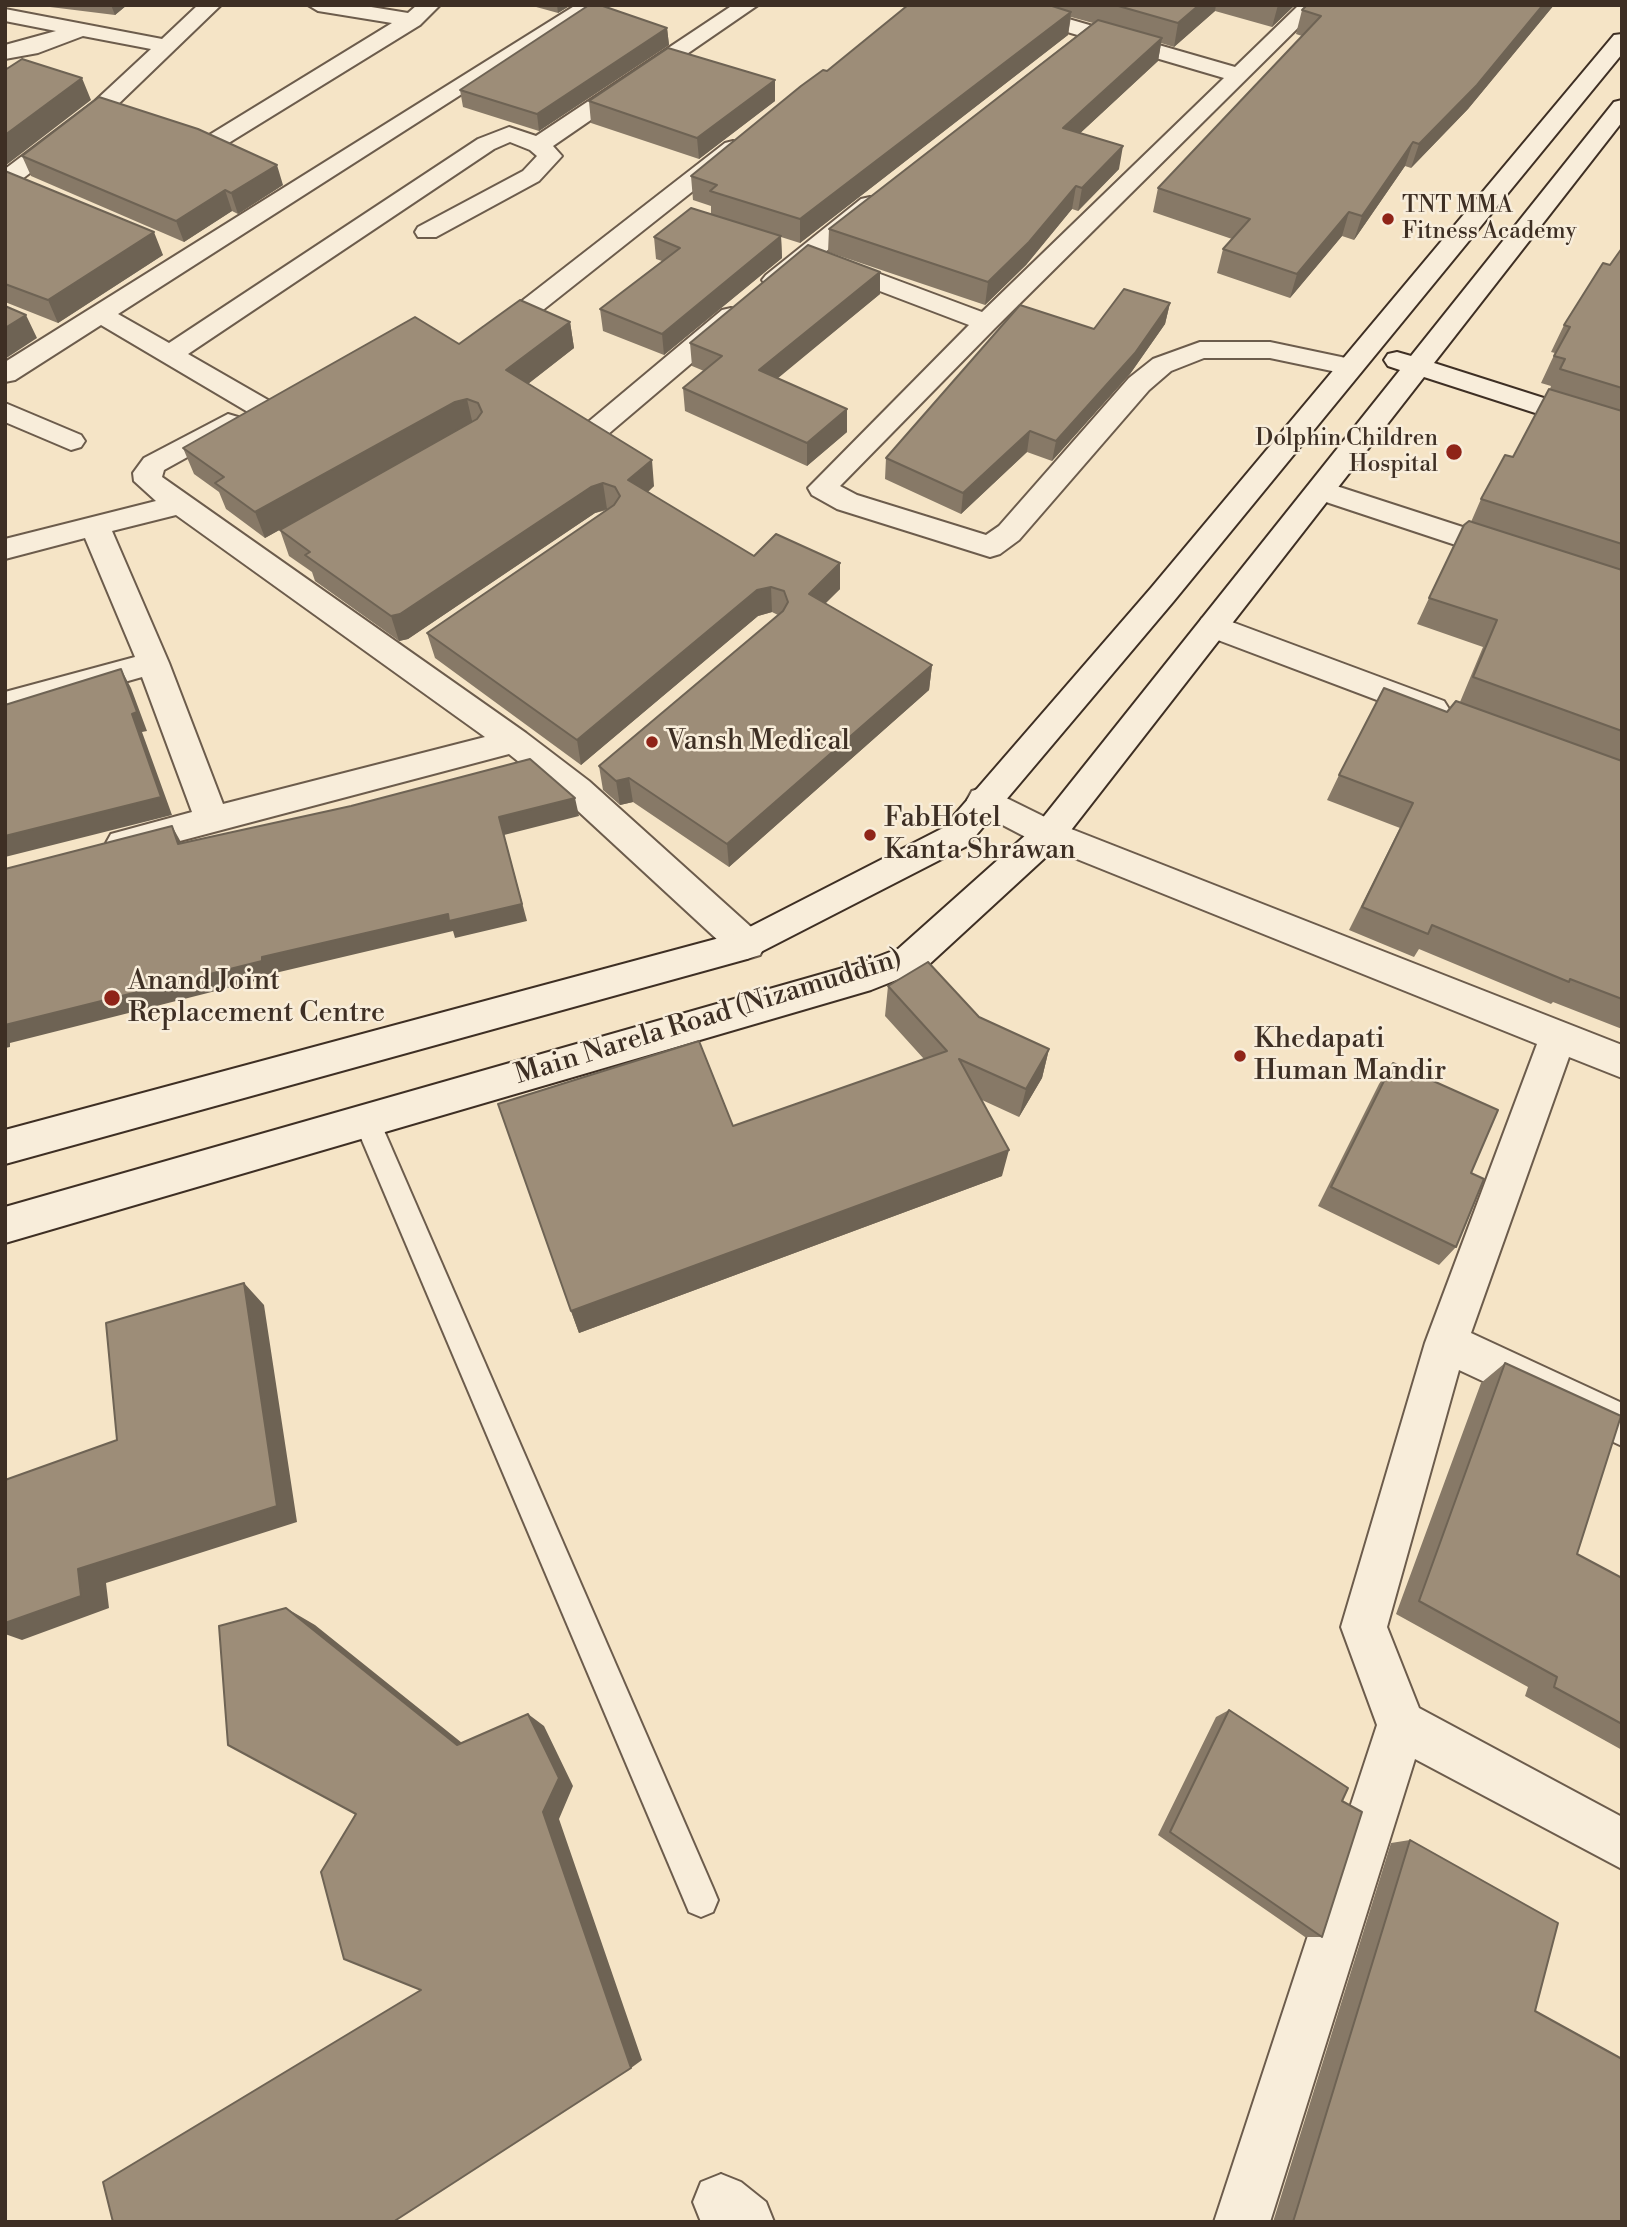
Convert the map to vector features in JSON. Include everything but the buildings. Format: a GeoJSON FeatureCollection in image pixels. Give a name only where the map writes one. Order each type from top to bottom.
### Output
{"type":"FeatureCollection","features":[{"type":"Feature","properties":{"kind":"street"},"geometry":{"type":"LineString","coordinates":[[7,180],[103,106],[211,5]]}},
{"type":"Feature","properties":{"kind":"street"},"geometry":{"type":"LineString","coordinates":[[318,5],[412,20]]}},
{"type":"Feature","properties":{"kind":"street"},"geometry":{"type":"LineString","coordinates":[[214,142],[412,20],[430,5]]}},
{"type":"Feature","properties":{"kind":"street"},"geometry":{"type":"LineString","coordinates":[[5,374],[51,332],[100,314],[592,5]]}},
{"type":"Feature","properties":{"kind":"street"},"geometry":{"type":"LineString","coordinates":[[538,145],[748,5]]}},
{"type":"Feature","properties":{"kind":"street"},"geometry":{"type":"LineString","coordinates":[[996,5],[1238,75]]}},
{"type":"Feature","properties":{"kind":"street"},"geometry":{"type":"LineString","coordinates":[[1311,5],[986,322],[822,488],[847,502],[990,547],[1009,533],[1139,384],[1162,365],[1200,350],[1270,350],[1420,366],[1622,432]]}},
{"type":"Feature","properties":{"kind":"street"},"geometry":{"type":"LineString","coordinates":[[5,15],[167,46]]}},
{"type":"Feature","properties":{"kind":"street"},"geometry":{"type":"LineString","coordinates":[[5,52],[30,48],[82,29]]}},
{"type":"Feature","properties":{"kind":"street"},"geometry":{"type":"LineString","coordinates":[[1067,50],[1089,33]]}},
{"type":"Feature","properties":{"kind":"street","name":"Main Narela Road (Nizamuddin)"},"geometry":{"type":"LineString","coordinates":[[5,1147],[747,945],[955,837],[1162,595],[1622,40]]}},
{"type":"Feature","properties":{"kind":"street"},"geometry":{"type":"LineString","coordinates":[[103,106],[128,114]]}},
{"type":"Feature","properties":{"kind":"street","name":"Main Narela Road (Nizamuddin)"},"geometry":{"type":"LineString","coordinates":[[5,1225],[871,975],[911,958],[1049,834],[1622,107]]}},
{"type":"Feature","properties":{"kind":"street"},"geometry":{"type":"LineString","coordinates":[[475,350],[655,206],[755,131]]}},
{"type":"Feature","properties":{"kind":"street"},"geometry":{"type":"LineString","coordinates":[[189,134],[237,152]]}},
{"type":"Feature","properties":{"kind":"street"},"geometry":{"type":"LineString","coordinates":[[171,354],[486,144],[509,134],[538,145],[550,156],[531,176],[427,232]]}},
{"type":"Feature","properties":{"kind":"street"},"geometry":{"type":"LineString","coordinates":[[284,174],[307,184]]}},
{"type":"Feature","properties":{"kind":"street"},"geometry":{"type":"LineString","coordinates":[[7,180],[34,189]]}},
{"type":"Feature","properties":{"kind":"street"},"geometry":{"type":"LineString","coordinates":[[597,429],[892,186]]}},
{"type":"Feature","properties":{"kind":"street"},"geometry":{"type":"LineString","coordinates":[[655,206],[680,215]]}},
{"type":"Feature","properties":{"kind":"street"},"geometry":{"type":"LineString","coordinates":[[167,246],[191,257]]}},
{"type":"Feature","properties":{"kind":"street"},"geometry":{"type":"LineString","coordinates":[[780,247],[986,322]]}},
{"type":"Feature","properties":{"kind":"street"},"geometry":{"type":"LineString","coordinates":[[100,314],[171,354],[269,400],[154,464],[147,473],[148,481],[180,505],[270,552],[412,655],[514,741],[587,781],[747,945]]}},
{"type":"Feature","properties":{"kind":"street"},"geometry":{"type":"LineString","coordinates":[[5,411],[71,441]]}},
{"type":"Feature","properties":{"kind":"street"},"geometry":{"type":"LineString","coordinates":[[1321,490],[1530,559]]}},
{"type":"Feature","properties":{"kind":"street"},"geometry":{"type":"LineString","coordinates":[[5,549],[180,505]]}},
{"type":"Feature","properties":{"kind":"street"},"geometry":{"type":"LineString","coordinates":[[95,526],[153,663],[212,820]]}},
{"type":"Feature","properties":{"kind":"street"},"geometry":{"type":"LineString","coordinates":[[1213,626],[1456,717]]}},
{"type":"Feature","properties":{"kind":"street"},"geometry":{"type":"LineString","coordinates":[[5,704],[153,663]]}},
{"type":"Feature","properties":{"kind":"street"},"geometry":{"type":"LineString","coordinates":[[96,850],[514,741]]}},
{"type":"Feature","properties":{"kind":"street"},"geometry":{"type":"LineString","coordinates":[[984,800],[1049,834],[1622,1062]]}},
{"type":"Feature","properties":{"kind":"street"},"geometry":{"type":"LineString","coordinates":[[1242,2222],[1401,1725],[1364,1627],[1446,1343],[1558,1037]]}},
{"type":"Feature","properties":{"kind":"street"},"geometry":{"type":"LineString","coordinates":[[1446,1343],[1622,1425]]}},
{"type":"Feature","properties":{"kind":"street"},"geometry":{"type":"LineString","coordinates":[[1401,1725],[1622,1844]]}},
{"type":"Feature","properties":{"kind":"lane"},"geometry":{"type":"LineString","coordinates":[[366,1119],[701,1900]]}},
{"type":"Feature","properties":{"kind":"place","name":"TNT MMA Fitness Academy"},"geometry":{"type":"Point","coordinates":[1388,219]}},
{"type":"Feature","properties":{"kind":"place","name":"Dolphin Children Hospital"},"geometry":{"type":"Point","coordinates":[1454,452]}},
{"type":"Feature","properties":{"kind":"place","name":"Vansh Medical"},"geometry":{"type":"Point","coordinates":[652,742]}},
{"type":"Feature","properties":{"kind":"place","name":"FabHotel Kanta Shrawan"},"geometry":{"type":"Point","coordinates":[870,835]}},
{"type":"Feature","properties":{"kind":"place","name":"Anand Joint Replacement Centre"},"geometry":{"type":"Point","coordinates":[112,998]}},
{"type":"Feature","properties":{"kind":"place","name":"Khedapati Human Mandir"},"geometry":{"type":"Point","coordinates":[1240,1056]}}]}
